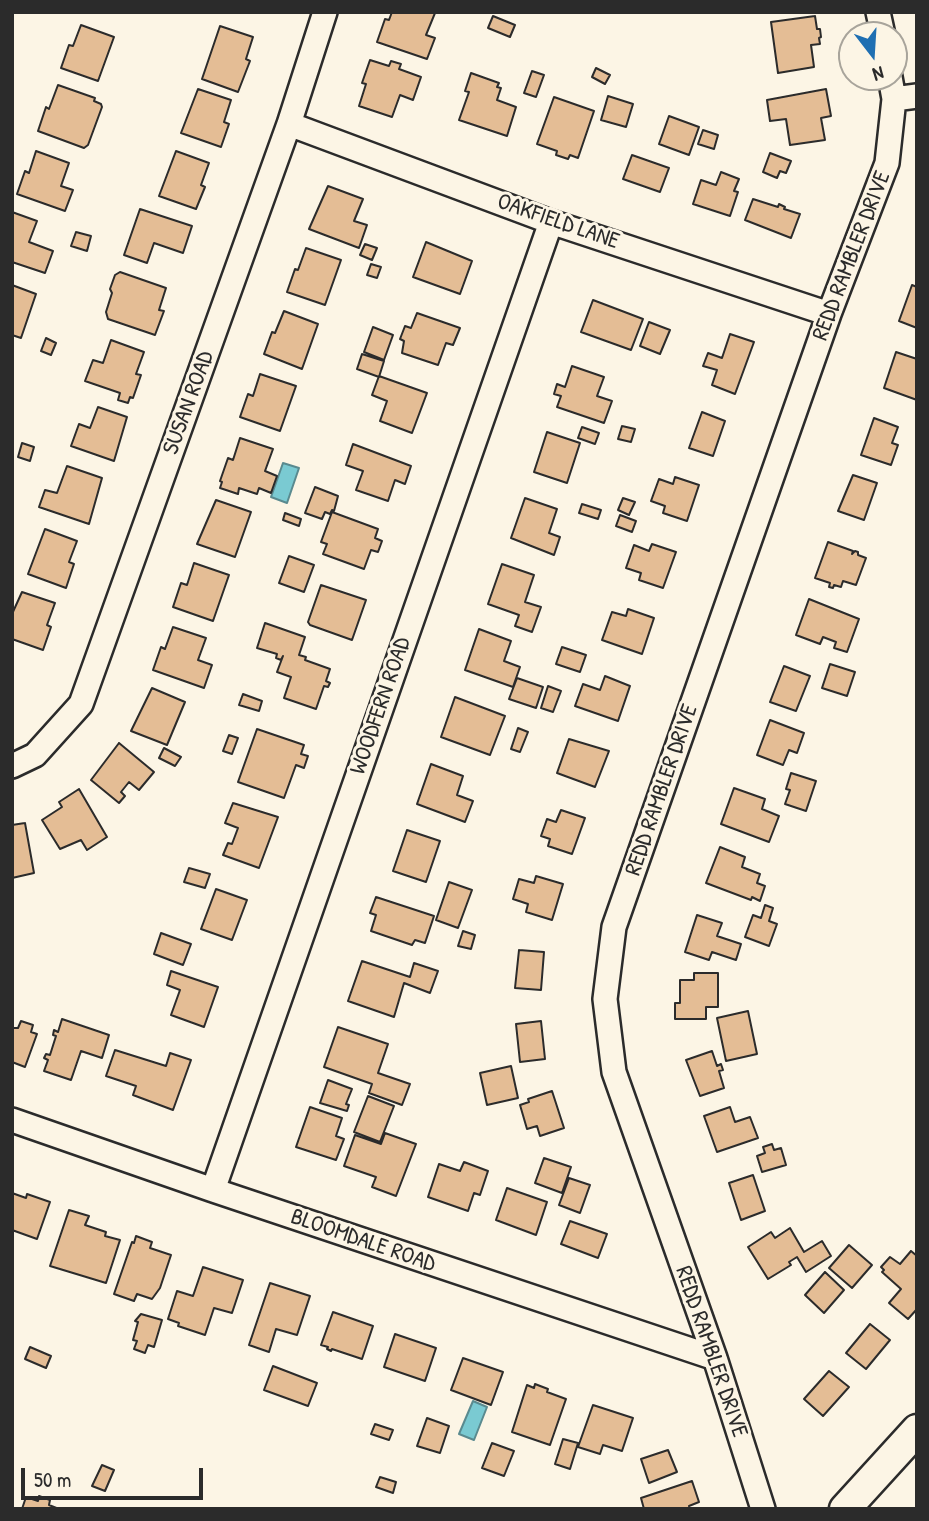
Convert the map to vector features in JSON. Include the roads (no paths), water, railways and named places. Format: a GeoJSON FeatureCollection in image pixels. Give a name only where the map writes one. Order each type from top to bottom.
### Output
{"type":"FeatureCollection","features":[{"type":"Feature","properties":{"kind":"main road"},"geometry":{"type":"LineString","coordinates":[[845,1509],[917,1430]]}},
{"type":"Feature","properties":{"kind":"street","name":"SUSAN ROAD"},"geometry":{"type":"LineString","coordinates":[[12,766],[36,755],[81,704],[289,124],[325,12]]}},
{"type":"Feature","properties":{"kind":"street","name":"REDD RAMBLER DRIVE"},"geometry":{"type":"LineString","coordinates":[[763,1509],[715,1358],[614,1072],[605,999],[614,927],[829,314],[887,163],[901,91]]}},
{"type":"Feature","properties":{"kind":"street","name":"OAKFIELD LANE"},"geometry":{"type":"LineString","coordinates":[[289,124],[551,222],[829,314]]}},
{"type":"Feature","properties":{"kind":"street","name":"WOODFERN ROAD"},"geometry":{"type":"LineString","coordinates":[[213,1190],[551,222]]}},
{"type":"Feature","properties":{"kind":"street","name":"BLOOMDALE ROAD"},"geometry":{"type":"LineString","coordinates":[[12,1120],[715,1358]]}},
{"type":"Feature","properties":{"kind":"water"},"geometry":{"type":"Polygon","coordinates":[[[283,463],[299,468],[287,503],[271,497],[283,463]]]}},
{"type":"Feature","properties":{"kind":"water"},"geometry":{"type":"Polygon","coordinates":[[[473,1401],[487,1407],[474,1440],[459,1434],[473,1401]]]}}]}
